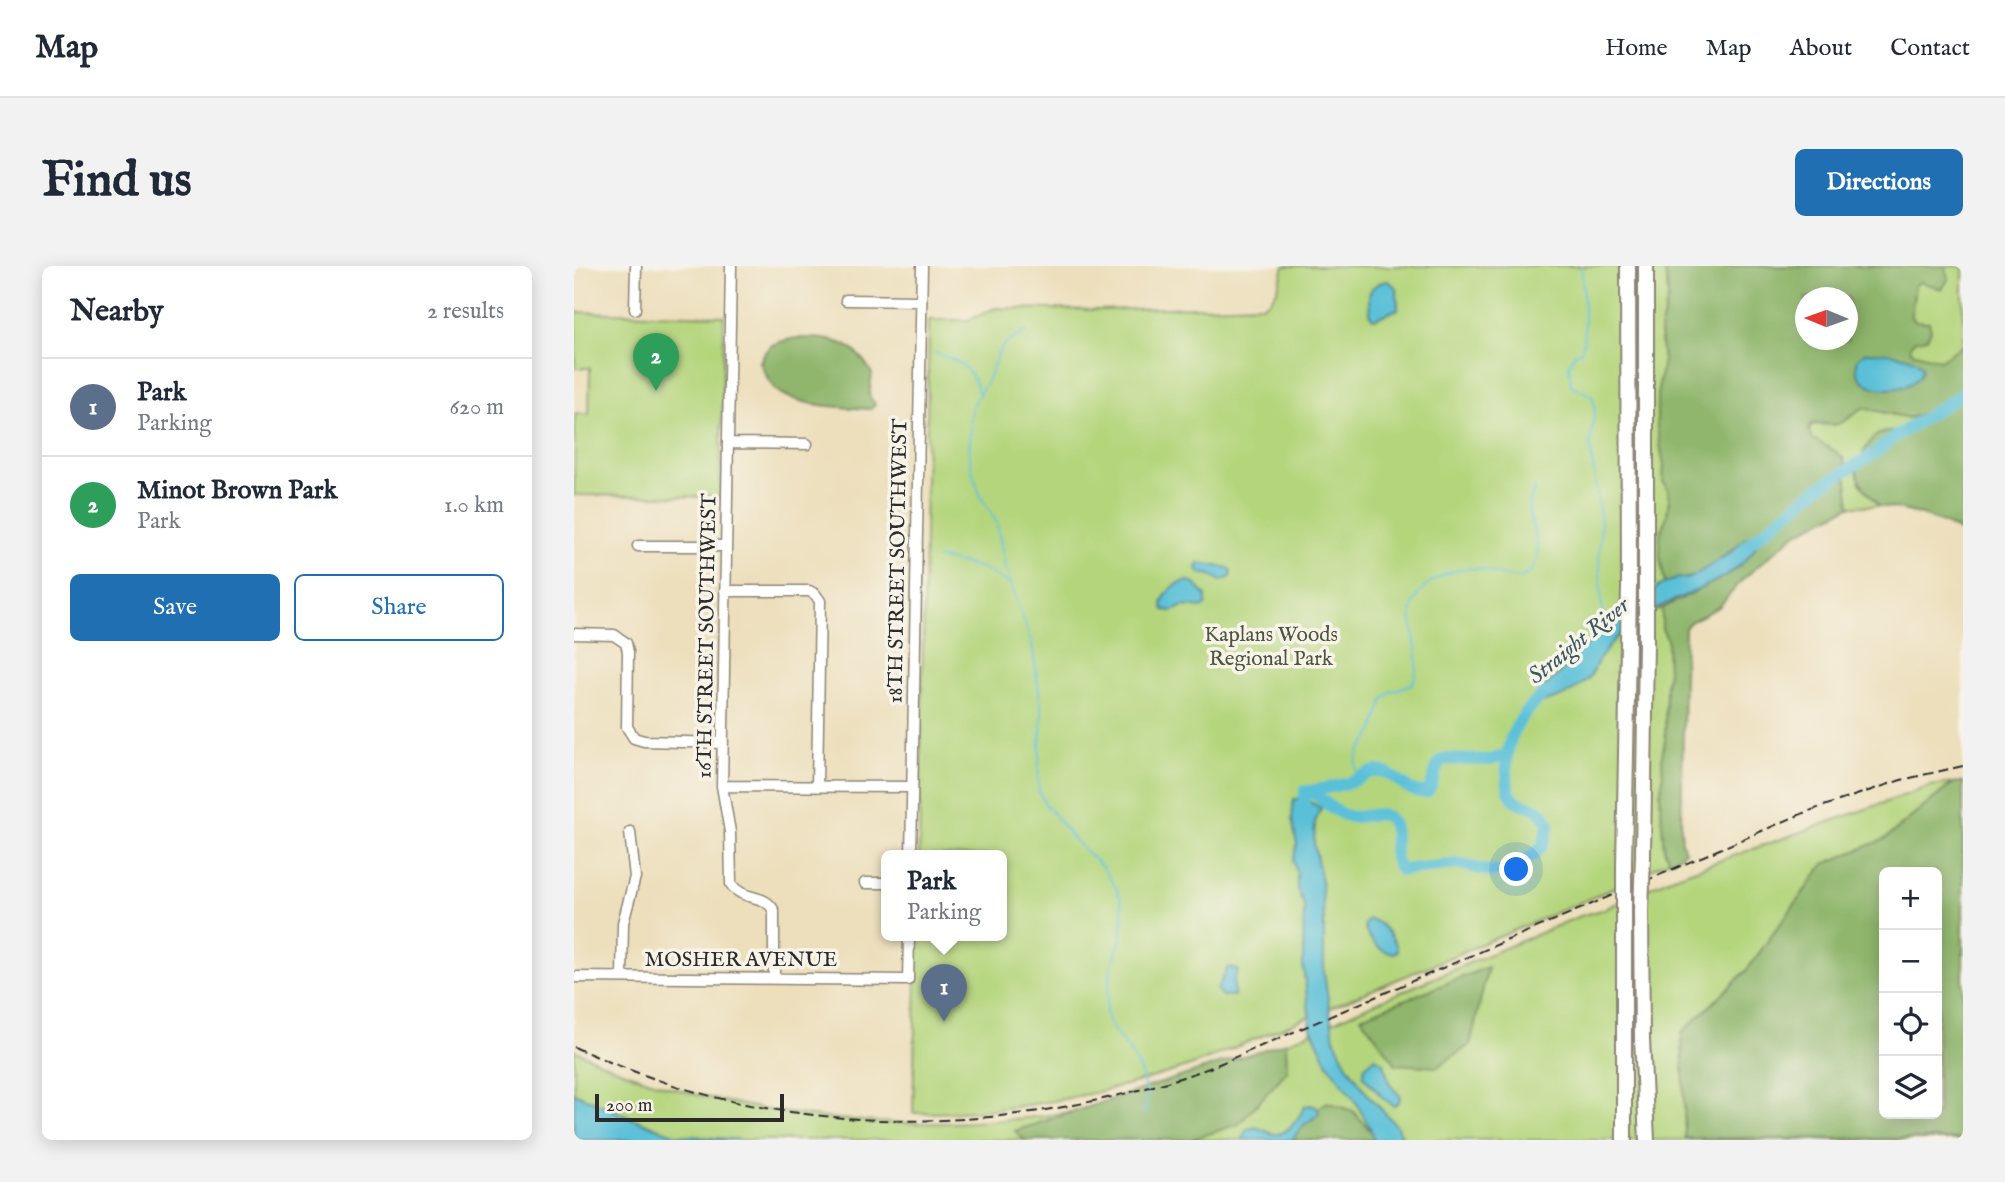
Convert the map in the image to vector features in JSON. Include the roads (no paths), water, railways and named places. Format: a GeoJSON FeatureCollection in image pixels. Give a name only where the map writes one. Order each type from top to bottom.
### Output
{"type":"FeatureCollection","features":[{"type":"Feature","properties":{"kind":"highway"},"geometry":{"type":"LineString","coordinates":[[1622,1140],[1629,587],[1628,266]]}},
{"type":"Feature","properties":{"kind":"highway"},"geometry":{"type":"LineString","coordinates":[[1647,266],[1647,582],[1641,911],[1642,1039],[1648,1140]]}},
{"type":"Feature","properties":{"kind":"street"},"geometry":{"type":"LineString","coordinates":[[635,266],[635,309]]}},
{"type":"Feature","properties":{"kind":"street","name":"16TH STREET SOUTHWEST"},"geometry":{"type":"LineString","coordinates":[[731,266],[722,786],[730,832],[731,884],[743,895],[763,899],[774,911],[774,978]]}},
{"type":"Feature","properties":{"kind":"street","name":"18TH STREET SOUTHWEST"},"geometry":{"type":"LineString","coordinates":[[911,850],[922,266]]}},
{"type":"Feature","properties":{"kind":"street"},"geometry":{"type":"LineString","coordinates":[[846,300],[921,301]]}},
{"type":"Feature","properties":{"kind":"street"},"geometry":{"type":"LineString","coordinates":[[728,443],[807,444]]}},
{"type":"Feature","properties":{"kind":"street"},"geometry":{"type":"LineString","coordinates":[[638,546],[726,546]]}},
{"type":"Feature","properties":{"kind":"street"},"geometry":{"type":"LineString","coordinates":[[725,590],[809,591],[818,597],[821,606],[817,787]]}},
{"type":"Feature","properties":{"kind":"street"},"geometry":{"type":"LineString","coordinates":[[574,634],[614,635],[626,643],[627,727],[634,738],[644,741],[723,743]]}},
{"type":"Feature","properties":{"kind":"street"},"geometry":{"type":"LineString","coordinates":[[722,786],[912,787]]}},
{"type":"Feature","properties":{"kind":"street"},"geometry":{"type":"LineString","coordinates":[[622,977],[624,923],[635,877],[630,832]]}},
{"type":"Feature","properties":{"kind":"street"},"geometry":{"type":"LineString","coordinates":[[865,883],[881,883]]}},
{"type":"Feature","properties":{"kind":"street","name":"MOSHER AVENUE"},"geometry":{"type":"LineString","coordinates":[[574,977],[908,980],[909,941]]}},
{"type":"Feature","properties":{"kind":"water"},"geometry":{"type":"Polygon","coordinates":[[[1388,281],[1397,288],[1398,309],[1374,319],[1371,317],[1369,304],[1370,293],[1375,285],[1388,281]]]}},
{"type":"Feature","properties":{"kind":"water"},"geometry":{"type":"Polygon","coordinates":[[[1866,352],[1911,358],[1922,366],[1919,376],[1910,384],[1899,388],[1873,387],[1863,381],[1857,371],[1858,358],[1866,352]]]}},
{"type":"Feature","properties":{"kind":"water"},"geometry":{"type":"Polygon","coordinates":[[[1760,536],[1752,552],[1739,566],[1723,577],[1634,621],[1610,645],[1582,684],[1556,699],[1535,702],[1541,690],[1574,660],[1574,647],[1584,648],[1603,624],[1659,586],[1678,578],[1687,579],[1730,553],[1745,538],[1760,536]]]}},
{"type":"Feature","properties":{"kind":"water"},"geometry":{"type":"Polygon","coordinates":[[[1199,563],[1228,568],[1231,570],[1231,577],[1221,581],[1200,573],[1197,569],[1199,563]]]}},
{"type":"Feature","properties":{"kind":"water"},"geometry":{"type":"Polygon","coordinates":[[[1187,581],[1193,582],[1206,596],[1206,605],[1202,608],[1183,606],[1173,611],[1164,610],[1162,604],[1168,592],[1187,581]]]}},
{"type":"Feature","properties":{"kind":"water"},"geometry":{"type":"Polygon","coordinates":[[[1294,799],[1304,799],[1321,808],[1315,822],[1314,844],[1321,879],[1324,973],[1334,1038],[1347,1065],[1369,1096],[1397,1126],[1404,1140],[1374,1140],[1354,1099],[1328,1064],[1311,1028],[1303,966],[1304,905],[1297,889],[1297,874],[1293,861],[1297,844],[1292,819],[1294,799]]]}},
{"type":"Feature","properties":{"kind":"water"},"geometry":{"type":"Polygon","coordinates":[[[1369,919],[1388,932],[1395,942],[1397,952],[1386,952],[1372,941],[1364,925],[1369,919]]]}},
{"type":"Feature","properties":{"kind":"water"},"geometry":{"type":"Polygon","coordinates":[[[1228,967],[1238,970],[1234,980],[1234,996],[1221,996],[1217,990],[1228,967]]]}},
{"type":"Feature","properties":{"kind":"water"},"geometry":{"type":"Polygon","coordinates":[[[1375,1058],[1384,1063],[1389,1083],[1400,1096],[1399,1102],[1394,1106],[1363,1076],[1365,1066],[1375,1058]]]}},
{"type":"Feature","properties":{"kind":"water"},"geometry":{"type":"Polygon","coordinates":[[[574,1093],[676,1135],[740,1140],[574,1140],[574,1093]]]}},
{"type":"Feature","properties":{"kind":"water"},"geometry":{"type":"Polygon","coordinates":[[[1304,1107],[1317,1107],[1319,1114],[1304,1125],[1292,1140],[1243,1140],[1246,1130],[1250,1128],[1274,1134],[1284,1132],[1304,1107]]]}},
{"type":"Feature","properties":{"kind":"waterway"},"geometry":{"type":"LineString","coordinates":[[1581,266],[1583,345],[1569,365],[1571,385],[1592,396],[1595,407],[1590,445],[1601,524],[1599,555],[1603,624]]}},
{"type":"Feature","properties":{"kind":"waterway"},"geometry":{"type":"LineString","coordinates":[[1027,331],[1005,344],[972,407],[969,452],[980,495],[997,523],[1005,567],[1032,644],[1042,713],[1039,792],[1045,804],[1075,841],[1103,868],[1121,899],[1121,940],[1111,968],[1106,1013],[1109,1024],[1130,1052],[1140,1071],[1147,1095],[1144,1115]]}},
{"type":"Feature","properties":{"kind":"waterway"},"geometry":{"type":"LineString","coordinates":[[935,353],[963,366],[972,376],[978,392]]}},
{"type":"Feature","properties":{"kind":"waterway","name":"Straight River"},"geometry":{"type":"LineString","coordinates":[[1746,546],[1818,488],[1963,393]]}},
{"type":"Feature","properties":{"kind":"waterway"},"geometry":{"type":"LineString","coordinates":[[1357,779],[1356,763],[1359,752],[1373,732],[1383,700],[1390,692],[1412,684],[1416,672],[1412,618],[1415,600],[1427,585],[1443,575],[1461,569],[1480,569],[1509,577],[1529,573],[1537,559],[1537,544],[1529,508],[1535,488]]}},
{"type":"Feature","properties":{"kind":"waterway"},"geometry":{"type":"LineString","coordinates":[[937,558],[982,568],[1011,585]]}},
{"type":"Feature","properties":{"kind":"waterway","name":"Straight River"},"geometry":{"type":"LineString","coordinates":[[1303,816],[1305,791],[1310,791],[1346,816],[1386,816],[1393,824],[1395,857],[1401,870],[1459,864],[1493,872],[1504,871],[1535,854],[1543,845],[1549,824],[1540,811],[1520,803],[1511,795],[1507,784],[1506,762],[1515,729],[1528,710],[1545,693]]}},
{"type":"Feature","properties":{"kind":"waterway"},"geometry":{"type":"LineString","coordinates":[[1310,791],[1343,784],[1379,771],[1414,791],[1427,792],[1443,759],[1491,760],[1507,754]]}},
{"type":"Feature","properties":{"kind":"railway"},"geometry":{"type":"LineString","coordinates":[[574,1047],[679,1087],[745,1104],[804,1114],[922,1121],[1040,1111],[1098,1100],[1212,1067],[1806,812],[1901,780],[1963,766]]}},
{"type":"Feature","properties":{"kind":"place","name":"Minot Brown Park"},"geometry":{"type":"Point","coordinates":[656,391]}},
{"type":"Feature","properties":{"kind":"place","name":"Park"},"geometry":{"type":"Point","coordinates":[944,1022]}},
{"type":"Feature","properties":{"kind":"park label","name":"Kaplans Woods Regional Park"},"geometry":{"type":"Point","coordinates":[1271,646]}}]}
